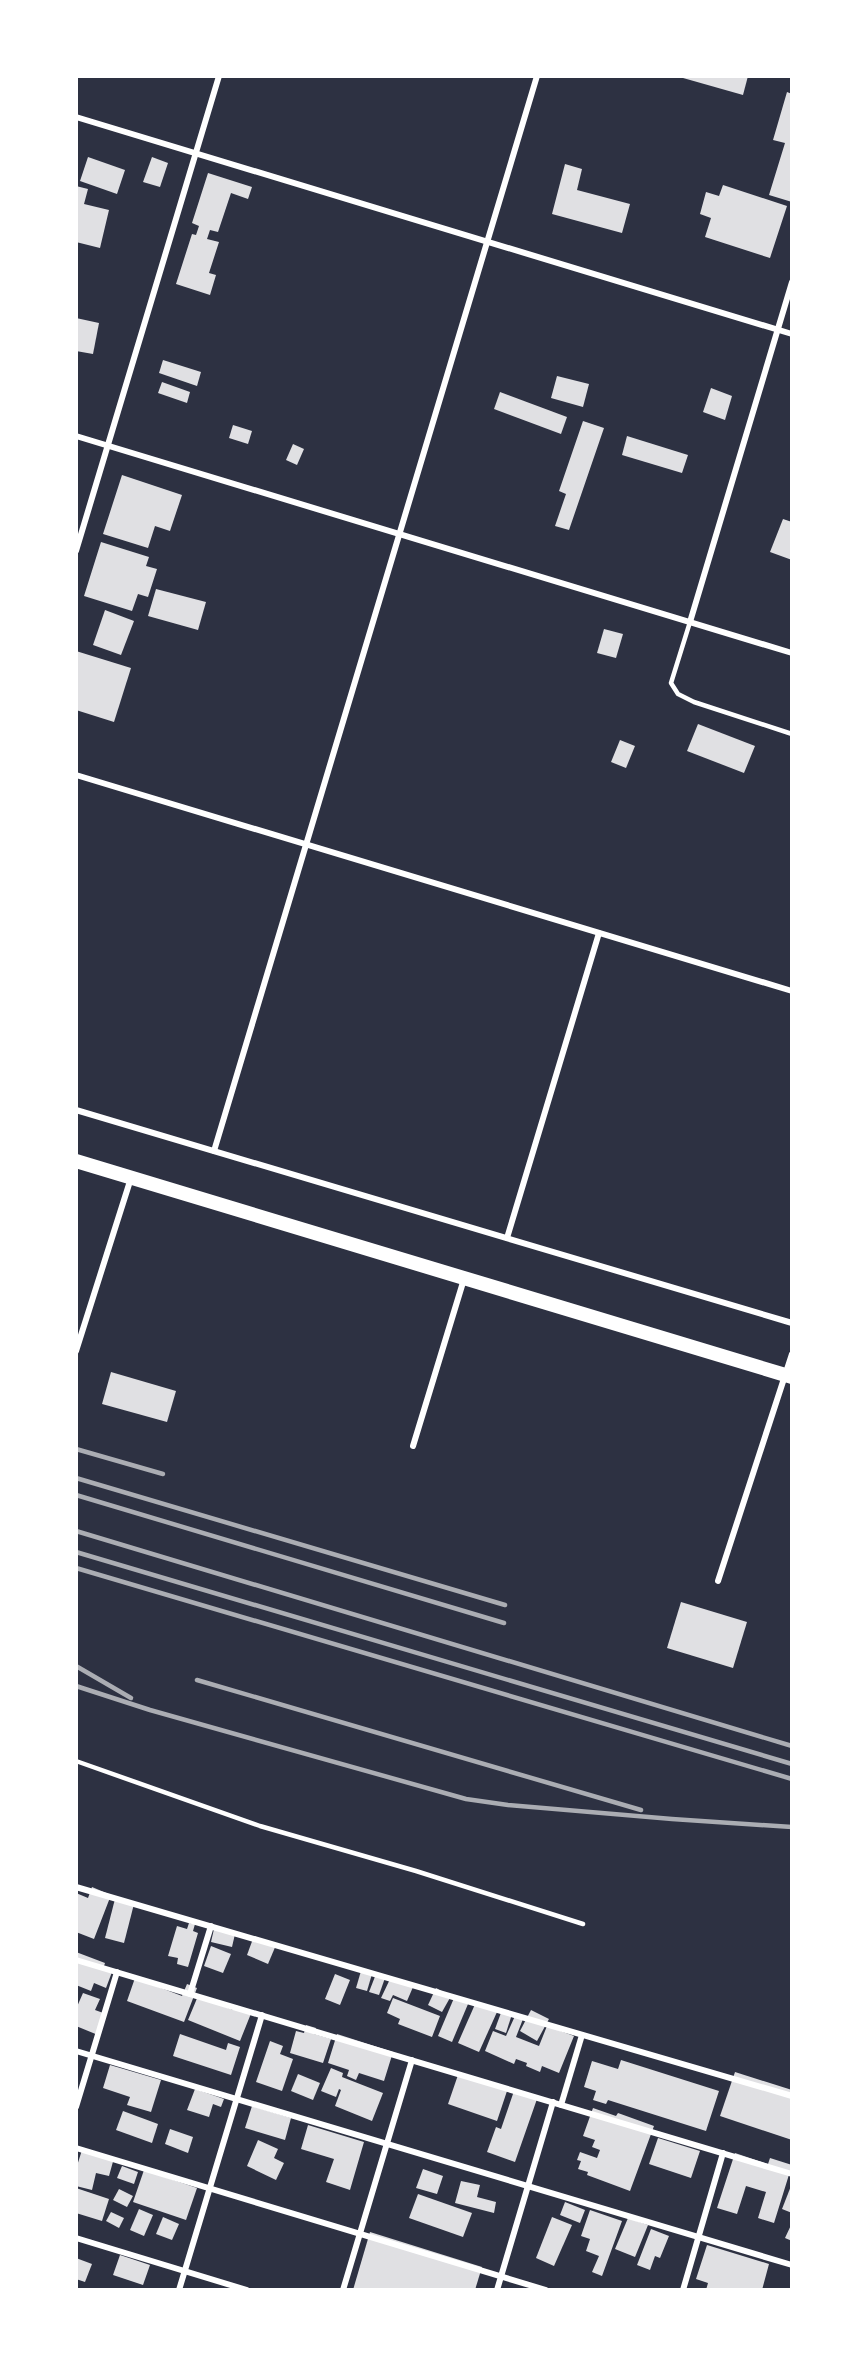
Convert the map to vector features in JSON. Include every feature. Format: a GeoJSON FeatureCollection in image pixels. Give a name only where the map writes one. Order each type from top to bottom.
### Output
{"type":"FeatureCollection","features":[{"type":"Feature","properties":{"kind":"highway"},"geometry":{"type":"LineString","coordinates":[[76,1161],[788,1376]]}},
{"type":"Feature","properties":{"kind":"street"},"geometry":{"type":"LineString","coordinates":[[76,551],[219,76]]}},
{"type":"Feature","properties":{"kind":"street"},"geometry":{"type":"LineString","coordinates":[[214,1151],[537,76]]}},
{"type":"Feature","properties":{"kind":"street"},"geometry":{"type":"LineString","coordinates":[[76,117],[792,334]]}},
{"type":"Feature","properties":{"kind":"street"},"geometry":{"type":"LineString","coordinates":[[690,622],[792,282]]}},
{"type":"Feature","properties":{"kind":"street"},"geometry":{"type":"LineString","coordinates":[[76,435],[792,653]]}},
{"type":"Feature","properties":{"kind":"street"},"geometry":{"type":"LineString","coordinates":[[76,775],[792,991]]}},
{"type":"Feature","properties":{"kind":"street"},"geometry":{"type":"LineString","coordinates":[[507,1238],[599,933]]}},
{"type":"Feature","properties":{"kind":"street"},"geometry":{"type":"LineString","coordinates":[[76,1110],[792,1323]]}},
{"type":"Feature","properties":{"kind":"street"},"geometry":{"type":"LineString","coordinates":[[76,1351],[131,1178]]}},
{"type":"Feature","properties":{"kind":"street"},"geometry":{"type":"LineString","coordinates":[[412,1446],[465,1278]]}},
{"type":"Feature","properties":{"kind":"street"},"geometry":{"type":"LineString","coordinates":[[718,1581],[788,1376],[792,1354]]}},
{"type":"Feature","properties":{"kind":"street"},"geometry":{"type":"LineString","coordinates":[[76,1887],[792,2096]]}},
{"type":"Feature","properties":{"kind":"street"},"geometry":{"type":"LineString","coordinates":[[190,1994],[211,1926]]}},
{"type":"Feature","properties":{"kind":"street"},"geometry":{"type":"LineString","coordinates":[[76,1960],[792,2174]]}},
{"type":"Feature","properties":{"kind":"street"},"geometry":{"type":"LineString","coordinates":[[76,2107],[117,1972]]}},
{"type":"Feature","properties":{"kind":"street"},"geometry":{"type":"LineString","coordinates":[[179,2289],[262,2015]]}},
{"type":"Feature","properties":{"kind":"street"},"geometry":{"type":"LineString","coordinates":[[561,2105],[582,2035]]}},
{"type":"Feature","properties":{"kind":"street"},"geometry":{"type":"LineString","coordinates":[[76,2051],[792,2265]]}},
{"type":"Feature","properties":{"kind":"street"},"geometry":{"type":"LineString","coordinates":[[343,2289],[412,2060]]}},
{"type":"Feature","properties":{"kind":"street"},"geometry":{"type":"LineString","coordinates":[[497,2289],[553,2102]]}},
{"type":"Feature","properties":{"kind":"street"},"geometry":{"type":"LineString","coordinates":[[76,2148],[546,2289]]}},
{"type":"Feature","properties":{"kind":"street"},"geometry":{"type":"LineString","coordinates":[[682,2289],[723,2153]]}},
{"type":"Feature","properties":{"kind":"street"},"geometry":{"type":"LineString","coordinates":[[76,2238],[247,2289]]}},
{"type":"Feature","properties":{"kind":"lane"},"geometry":{"type":"LineString","coordinates":[[690,622],[671,683],[678,694],[694,702],[792,734]]}},
{"type":"Feature","properties":{"kind":"lane"},"geometry":{"type":"LineString","coordinates":[[76,1761],[260,1826],[416,1871],[583,1924]]}},
{"type":"Feature","properties":{"kind":"building"},"geometry":{"type":"Polygon","coordinates":[[[676,76],[748,76],[743,95],[676,76]]]}},
{"type":"Feature","properties":{"kind":"building"},"geometry":{"type":"Polygon","coordinates":[[[787,92],[792,94],[792,202],[769,195],[785,143],[773,140],[787,92]]]}},
{"type":"Feature","properties":{"kind":"building"},"geometry":{"type":"Polygon","coordinates":[[[88,157],[125,170],[117,194],[80,181],[88,157]]]}},
{"type":"Feature","properties":{"kind":"building"},"geometry":{"type":"Polygon","coordinates":[[[152,157],[168,163],[160,187],[143,182],[152,157]]]}},
{"type":"Feature","properties":{"kind":"building"},"geometry":{"type":"Polygon","coordinates":[[[565,164],[582,169],[577,190],[630,204],[622,233],[552,214],[565,164]]]}},
{"type":"Feature","properties":{"kind":"building"},"geometry":{"type":"Polygon","coordinates":[[[208,173],[252,187],[248,199],[231,193],[218,232],[210,230],[207,239],[219,242],[209,273],[216,275],[210,295],[176,284],[192,234],[196,235],[199,226],[192,223],[208,173]]]}},
{"type":"Feature","properties":{"kind":"building"},"geometry":{"type":"Polygon","coordinates":[[[723,185],[787,206],[770,258],[705,237],[711,218],[700,214],[706,192],[719,196],[723,185]]]}},
{"type":"Feature","properties":{"kind":"building"},"geometry":{"type":"Polygon","coordinates":[[[76,186],[88,189],[84,204],[109,210],[100,248],[76,242],[76,186]]]}},
{"type":"Feature","properties":{"kind":"building"},"geometry":{"type":"Polygon","coordinates":[[[76,318],[99,323],[93,354],[76,351],[76,318]]]}},
{"type":"Feature","properties":{"kind":"building"},"geometry":{"type":"Polygon","coordinates":[[[163,360],[201,372],[197,386],[159,373],[163,360]]]}},
{"type":"Feature","properties":{"kind":"building"},"geometry":{"type":"Polygon","coordinates":[[[557,376],[589,384],[583,407],[551,398],[557,376]]]}},
{"type":"Feature","properties":{"kind":"building"},"geometry":{"type":"Polygon","coordinates":[[[162,382],[190,392],[187,403],[158,393],[162,382]]]}},
{"type":"Feature","properties":{"kind":"building"},"geometry":{"type":"Polygon","coordinates":[[[711,388],[732,396],[725,420],[703,412],[711,388]]]}},
{"type":"Feature","properties":{"kind":"building"},"geometry":{"type":"Polygon","coordinates":[[[500,392],[567,417],[561,434],[494,409],[500,392]]]}},
{"type":"Feature","properties":{"kind":"building"},"geometry":{"type":"Polygon","coordinates":[[[583,421],[604,428],[569,530],[555,526],[566,494],[559,491],[583,421]]]}},
{"type":"Feature","properties":{"kind":"building"},"geometry":{"type":"Polygon","coordinates":[[[233,425],[252,431],[248,444],[229,438],[233,425]]]}},
{"type":"Feature","properties":{"kind":"building"},"geometry":{"type":"Polygon","coordinates":[[[627,436],[688,455],[682,473],[622,455],[627,436]]]}},
{"type":"Feature","properties":{"kind":"building"},"geometry":{"type":"Polygon","coordinates":[[[293,444],[304,449],[297,465],[286,460],[293,444]]]}},
{"type":"Feature","properties":{"kind":"building"},"geometry":{"type":"Polygon","coordinates":[[[122,475],[182,495],[170,531],[155,526],[148,548],[103,534],[122,475]]]}},
{"type":"Feature","properties":{"kind":"building"},"geometry":{"type":"Polygon","coordinates":[[[783,519],[792,522],[792,560],[770,552],[783,519]]]}},
{"type":"Feature","properties":{"kind":"building"},"geometry":{"type":"Polygon","coordinates":[[[101,542],[149,557],[146,566],[157,569],[148,597],[138,594],[132,611],[84,596],[101,542]]]}},
{"type":"Feature","properties":{"kind":"building"},"geometry":{"type":"Polygon","coordinates":[[[156,589],[206,602],[198,630],[148,616],[156,589]]]}},
{"type":"Feature","properties":{"kind":"building"},"geometry":{"type":"Polygon","coordinates":[[[105,610],[134,621],[121,655],[93,645],[105,610]]]}},
{"type":"Feature","properties":{"kind":"building"},"geometry":{"type":"Polygon","coordinates":[[[604,629],[623,634],[616,658],[597,653],[604,629]]]}},
{"type":"Feature","properties":{"kind":"building"},"geometry":{"type":"Polygon","coordinates":[[[76,651],[131,668],[114,722],[76,710],[76,651]]]}},
{"type":"Feature","properties":{"kind":"building"},"geometry":{"type":"Polygon","coordinates":[[[698,724],[755,746],[744,773],[687,751],[698,724]]]}},
{"type":"Feature","properties":{"kind":"building"},"geometry":{"type":"Polygon","coordinates":[[[620,740],[635,746],[626,768],[611,762],[620,740]]]}},
{"type":"Feature","properties":{"kind":"building"},"geometry":{"type":"Polygon","coordinates":[[[111,1372],[176,1391],[167,1422],[102,1404],[111,1372]]]}},
{"type":"Feature","properties":{"kind":"building"},"geometry":{"type":"Polygon","coordinates":[[[681,1602],[747,1622],[733,1668],[667,1648],[681,1602]]]}},
{"type":"Feature","properties":{"kind":"building"},"geometry":{"type":"Polygon","coordinates":[[[92,1887],[111,1895],[94,1939],[76,1932],[76,1893],[88,1898],[92,1887]]]}},
{"type":"Feature","properties":{"kind":"building"},"geometry":{"type":"Polygon","coordinates":[[[115,1899],[134,1904],[124,1943],[105,1938],[115,1899]]]}},
{"type":"Feature","properties":{"kind":"building"},"geometry":{"type":"Polygon","coordinates":[[[189,1923],[195,1924],[193,1931],[198,1933],[188,1967],[177,1964],[178,1958],[168,1956],[177,1926],[187,1929],[189,1923]]]}},
{"type":"Feature","properties":{"kind":"building"},"geometry":{"type":"Polygon","coordinates":[[[214,1929],[235,1934],[232,1947],[211,1942],[214,1929]]]}},
{"type":"Feature","properties":{"kind":"building"},"geometry":{"type":"Polygon","coordinates":[[[254,1936],[276,1945],[268,1964],[247,1955],[254,1936]]]}},
{"type":"Feature","properties":{"kind":"building"},"geometry":{"type":"Polygon","coordinates":[[[211,1946],[231,1954],[223,1973],[204,1966],[211,1946]]]}},
{"type":"Feature","properties":{"kind":"building"},"geometry":{"type":"Polygon","coordinates":[[[76,1952],[105,1963],[103,1969],[112,1972],[106,1988],[94,1983],[91,1991],[76,1985],[76,1952]]]}},
{"type":"Feature","properties":{"kind":"building"},"geometry":{"type":"Polygon","coordinates":[[[361,1971],[372,1974],[367,1991],[356,1988],[361,1971]]]}},
{"type":"Feature","properties":{"kind":"building"},"geometry":{"type":"Polygon","coordinates":[[[335,1974],[350,1980],[340,2005],[325,1999],[335,1974]]]}},
{"type":"Feature","properties":{"kind":"building"},"geometry":{"type":"Polygon","coordinates":[[[376,1974],[385,1978],[379,1995],[369,1992],[376,1974]]]}},
{"type":"Feature","properties":{"kind":"building"},"geometry":{"type":"Polygon","coordinates":[[[391,1977],[413,1987],[407,2001],[393,1995],[390,2001],[381,1998],[391,1977]]]}},
{"type":"Feature","properties":{"kind":"building"},"geometry":{"type":"Polygon","coordinates":[[[135,1978],[182,1996],[187,1984],[197,1988],[184,2022],[127,2001],[135,1978]]]}},
{"type":"Feature","properties":{"kind":"building"},"geometry":{"type":"Polygon","coordinates":[[[436,1988],[451,1996],[442,2012],[428,2005],[436,1988]]]}},
{"type":"Feature","properties":{"kind":"building"},"geometry":{"type":"Polygon","coordinates":[[[83,1993],[100,1999],[95,2010],[106,2014],[98,2035],[76,2026],[76,2009],[83,1993]]]}},
{"type":"Feature","properties":{"kind":"building"},"geometry":{"type":"Polygon","coordinates":[[[198,1996],[233,2010],[235,2005],[252,2011],[240,2041],[188,2020],[198,1996]]]}},
{"type":"Feature","properties":{"kind":"building"},"geometry":{"type":"Polygon","coordinates":[[[393,1998],[440,2016],[432,2037],[398,2024],[400,2019],[387,2013],[393,1998]]]}},
{"type":"Feature","properties":{"kind":"building"},"geometry":{"type":"Polygon","coordinates":[[[454,1998],[468,2004],[452,2042],[438,2036],[454,1998]]]}},
{"type":"Feature","properties":{"kind":"building"},"geometry":{"type":"Polygon","coordinates":[[[476,2002],[497,2012],[479,2052],[458,2043],[476,2002]]]}},
{"type":"Feature","properties":{"kind":"building"},"geometry":{"type":"Polygon","coordinates":[[[502,2010],[512,2014],[506,2033],[495,2029],[502,2010]]]}},
{"type":"Feature","properties":{"kind":"building"},"geometry":{"type":"Polygon","coordinates":[[[531,2010],[549,2019],[537,2041],[520,2031],[531,2010]]]}},
{"type":"Feature","properties":{"kind":"building"},"geometry":{"type":"Polygon","coordinates":[[[515,2016],[523,2019],[516,2037],[539,2046],[547,2026],[574,2036],[559,2073],[542,2066],[540,2072],[526,2066],[527,2063],[516,2059],[514,2064],[485,2051],[493,2031],[506,2036],[515,2016]]]}},
{"type":"Feature","properties":{"kind":"building"},"geometry":{"type":"Polygon","coordinates":[[[306,2025],[316,2028],[314,2034],[331,2039],[323,2063],[290,2053],[296,2031],[304,2033],[306,2025]]]}},
{"type":"Feature","properties":{"kind":"building"},"geometry":{"type":"Polygon","coordinates":[[[180,2034],[226,2050],[228,2043],[240,2047],[231,2075],[173,2056],[180,2034]]]}},
{"type":"Feature","properties":{"kind":"building"},"geometry":{"type":"Polygon","coordinates":[[[337,2034],[393,2052],[384,2081],[359,2073],[356,2080],[347,2076],[349,2070],[328,2063],[337,2034]]]}},
{"type":"Feature","properties":{"kind":"building"},"geometry":{"type":"Polygon","coordinates":[[[270,2041],[283,2046],[280,2054],[293,2059],[282,2091],[256,2082],[270,2041]]]}},
{"type":"Feature","properties":{"kind":"building"},"geometry":{"type":"Polygon","coordinates":[[[621,2060],[719,2091],[706,2131],[608,2100],[606,2104],[593,2100],[596,2091],[584,2087],[592,2061],[618,2069],[621,2060]]]}},
{"type":"Feature","properties":{"kind":"building"},"geometry":{"type":"Polygon","coordinates":[[[110,2065],[161,2080],[151,2112],[127,2105],[130,2097],[103,2088],[110,2065]]]}},
{"type":"Feature","properties":{"kind":"building"},"geometry":{"type":"Polygon","coordinates":[[[331,2068],[343,2073],[342,2077],[383,2093],[372,2121],[335,2106],[341,2090],[339,2089],[336,2097],[321,2091],[331,2068]]]}},
{"type":"Feature","properties":{"kind":"building"},"geometry":{"type":"Polygon","coordinates":[[[459,2072],[508,2088],[497,2121],[448,2104],[459,2072]]]}},
{"type":"Feature","properties":{"kind":"building"},"geometry":{"type":"Polygon","coordinates":[[[735,2072],[792,2090],[792,2140],[720,2116],[735,2072]]]}},
{"type":"Feature","properties":{"kind":"building"},"geometry":{"type":"Polygon","coordinates":[[[298,2074],[320,2083],[313,2100],[291,2091],[298,2074]]]}},
{"type":"Feature","properties":{"kind":"building"},"geometry":{"type":"Polygon","coordinates":[[[195,2089],[224,2099],[221,2107],[213,2104],[209,2117],[187,2110],[195,2089]]]}},
{"type":"Feature","properties":{"kind":"building"},"geometry":{"type":"Polygon","coordinates":[[[514,2091],[537,2099],[515,2162],[487,2152],[496,2127],[501,2129],[514,2091]]]}},
{"type":"Feature","properties":{"kind":"building"},"geometry":{"type":"Polygon","coordinates":[[[252,2106],[291,2118],[285,2140],[245,2128],[252,2106]]]}},
{"type":"Feature","properties":{"kind":"building"},"geometry":{"type":"Polygon","coordinates":[[[593,2108],[616,2116],[618,2113],[654,2126],[630,2191],[587,2175],[588,2172],[578,2169],[581,2161],[577,2160],[580,2152],[597,2158],[600,2150],[592,2147],[595,2140],[583,2136],[593,2108]]]}},
{"type":"Feature","properties":{"kind":"building"},"geometry":{"type":"Polygon","coordinates":[[[123,2111],[158,2124],[152,2143],[116,2130],[123,2111]]]}},
{"type":"Feature","properties":{"kind":"building"},"geometry":{"type":"Polygon","coordinates":[[[308,2125],[364,2142],[350,2190],[326,2182],[334,2159],[301,2149],[308,2125]]]}},
{"type":"Feature","properties":{"kind":"building"},"geometry":{"type":"Polygon","coordinates":[[[170,2129],[193,2137],[188,2153],[165,2144],[170,2129]]]}},
{"type":"Feature","properties":{"kind":"building"},"geometry":{"type":"Polygon","coordinates":[[[658,2138],[700,2151],[691,2178],[649,2164],[658,2138]]]}},
{"type":"Feature","properties":{"kind":"building"},"geometry":{"type":"Polygon","coordinates":[[[258,2140],[278,2149],[274,2158],[284,2163],[276,2180],[247,2166],[258,2140]]]}},
{"type":"Feature","properties":{"kind":"building"},"geometry":{"type":"Polygon","coordinates":[[[82,2150],[114,2158],[109,2176],[96,2173],[92,2190],[76,2186],[76,2169],[82,2150]]]}},
{"type":"Feature","properties":{"kind":"building"},"geometry":{"type":"Polygon","coordinates":[[[735,2153],[768,2164],[770,2158],[792,2165],[774,2223],[758,2218],[766,2192],[746,2186],[737,2214],[717,2208],[735,2153]]]}},
{"type":"Feature","properties":{"kind":"building"},"geometry":{"type":"Polygon","coordinates":[[[122,2166],[138,2172],[134,2184],[117,2178],[122,2166]]]}},
{"type":"Feature","properties":{"kind":"building"},"geometry":{"type":"Polygon","coordinates":[[[423,2169],[443,2176],[437,2194],[416,2188],[423,2169]]]}},
{"type":"Feature","properties":{"kind":"building"},"geometry":{"type":"Polygon","coordinates":[[[144,2170],[197,2188],[186,2220],[133,2202],[144,2170]]]}},
{"type":"Feature","properties":{"kind":"building"},"geometry":{"type":"Polygon","coordinates":[[[461,2181],[480,2185],[477,2197],[496,2202],[494,2213],[455,2203],[461,2181]]]}},
{"type":"Feature","properties":{"kind":"building"},"geometry":{"type":"Polygon","coordinates":[[[792,2186],[792,2213],[782,2209],[792,2186]]]}},
{"type":"Feature","properties":{"kind":"building"},"geometry":{"type":"Polygon","coordinates":[[[76,2188],[109,2199],[102,2221],[76,2213],[76,2188]]]}},
{"type":"Feature","properties":{"kind":"building"},"geometry":{"type":"Polygon","coordinates":[[[119,2189],[133,2196],[127,2207],[113,2200],[119,2189]]]}},
{"type":"Feature","properties":{"kind":"building"},"geometry":{"type":"Polygon","coordinates":[[[418,2194],[472,2213],[463,2237],[409,2218],[418,2194]]]}},
{"type":"Feature","properties":{"kind":"building"},"geometry":{"type":"Polygon","coordinates":[[[565,2202],[585,2210],[580,2223],[560,2215],[565,2202]]]}},
{"type":"Feature","properties":{"kind":"building"},"geometry":{"type":"Polygon","coordinates":[[[139,2209],[153,2215],[144,2236],[130,2230],[139,2209]]]}},
{"type":"Feature","properties":{"kind":"building"},"geometry":{"type":"Polygon","coordinates":[[[590,2210],[622,2221],[602,2276],[592,2272],[599,2256],[586,2251],[590,2239],[581,2236],[590,2210]]]}},
{"type":"Feature","properties":{"kind":"building"},"geometry":{"type":"Polygon","coordinates":[[[111,2212],[124,2218],[119,2228],[106,2221],[111,2212]]]}},
{"type":"Feature","properties":{"kind":"building"},"geometry":{"type":"Polygon","coordinates":[[[163,2217],[179,2224],[172,2240],[156,2234],[163,2217]]]}},
{"type":"Feature","properties":{"kind":"building"},"geometry":{"type":"Polygon","coordinates":[[[552,2217],[572,2225],[554,2266],[536,2258],[552,2217]]]}},
{"type":"Feature","properties":{"kind":"building"},"geometry":{"type":"Polygon","coordinates":[[[628,2218],[648,2225],[635,2257],[615,2249],[628,2218]]]}},
{"type":"Feature","properties":{"kind":"building"},"geometry":{"type":"Polygon","coordinates":[[[792,2223],[792,2241],[785,2238],[792,2223]]]}},
{"type":"Feature","properties":{"kind":"building"},"geometry":{"type":"Polygon","coordinates":[[[651,2229],[669,2236],[660,2258],[655,2256],[650,2270],[637,2265],[651,2229]]]}},
{"type":"Feature","properties":{"kind":"building"},"geometry":{"type":"Polygon","coordinates":[[[370,2232],[482,2267],[475,2290],[353,2290],[370,2232]]]}},
{"type":"Feature","properties":{"kind":"building"},"geometry":{"type":"Polygon","coordinates":[[[707,2245],[769,2264],[762,2290],[706,2290],[708,2283],[696,2279],[707,2245]]]}},
{"type":"Feature","properties":{"kind":"building"},"geometry":{"type":"Polygon","coordinates":[[[120,2255],[150,2265],[143,2285],[113,2275],[120,2255]]]}},
{"type":"Feature","properties":{"kind":"building"},"geometry":{"type":"Polygon","coordinates":[[[76,2258],[92,2264],[85,2282],[76,2279],[76,2258]]]}},
{"type":"Feature","properties":{"kind":"railway"},"geometry":{"type":"LineString","coordinates":[[76,1449],[163,1474]]}},
{"type":"Feature","properties":{"kind":"railway"},"geometry":{"type":"LineString","coordinates":[[76,1478],[505,1605]]}},
{"type":"Feature","properties":{"kind":"railway"},"geometry":{"type":"LineString","coordinates":[[76,1495],[504,1623]]}},
{"type":"Feature","properties":{"kind":"railway"},"geometry":{"type":"LineString","coordinates":[[76,1531],[792,1746]]}},
{"type":"Feature","properties":{"kind":"railway"},"geometry":{"type":"LineString","coordinates":[[76,1552],[792,1764]]}},
{"type":"Feature","properties":{"kind":"railway"},"geometry":{"type":"LineString","coordinates":[[76,1568],[792,1779]]}},
{"type":"Feature","properties":{"kind":"railway"},"geometry":{"type":"LineString","coordinates":[[76,1666],[131,1698]]}},
{"type":"Feature","properties":{"kind":"railway"},"geometry":{"type":"LineString","coordinates":[[197,1680],[641,1810]]}},
{"type":"Feature","properties":{"kind":"railway"},"geometry":{"type":"LineString","coordinates":[[76,1686],[150,1710],[466,1799],[508,1805],[792,1827]]}}]}
